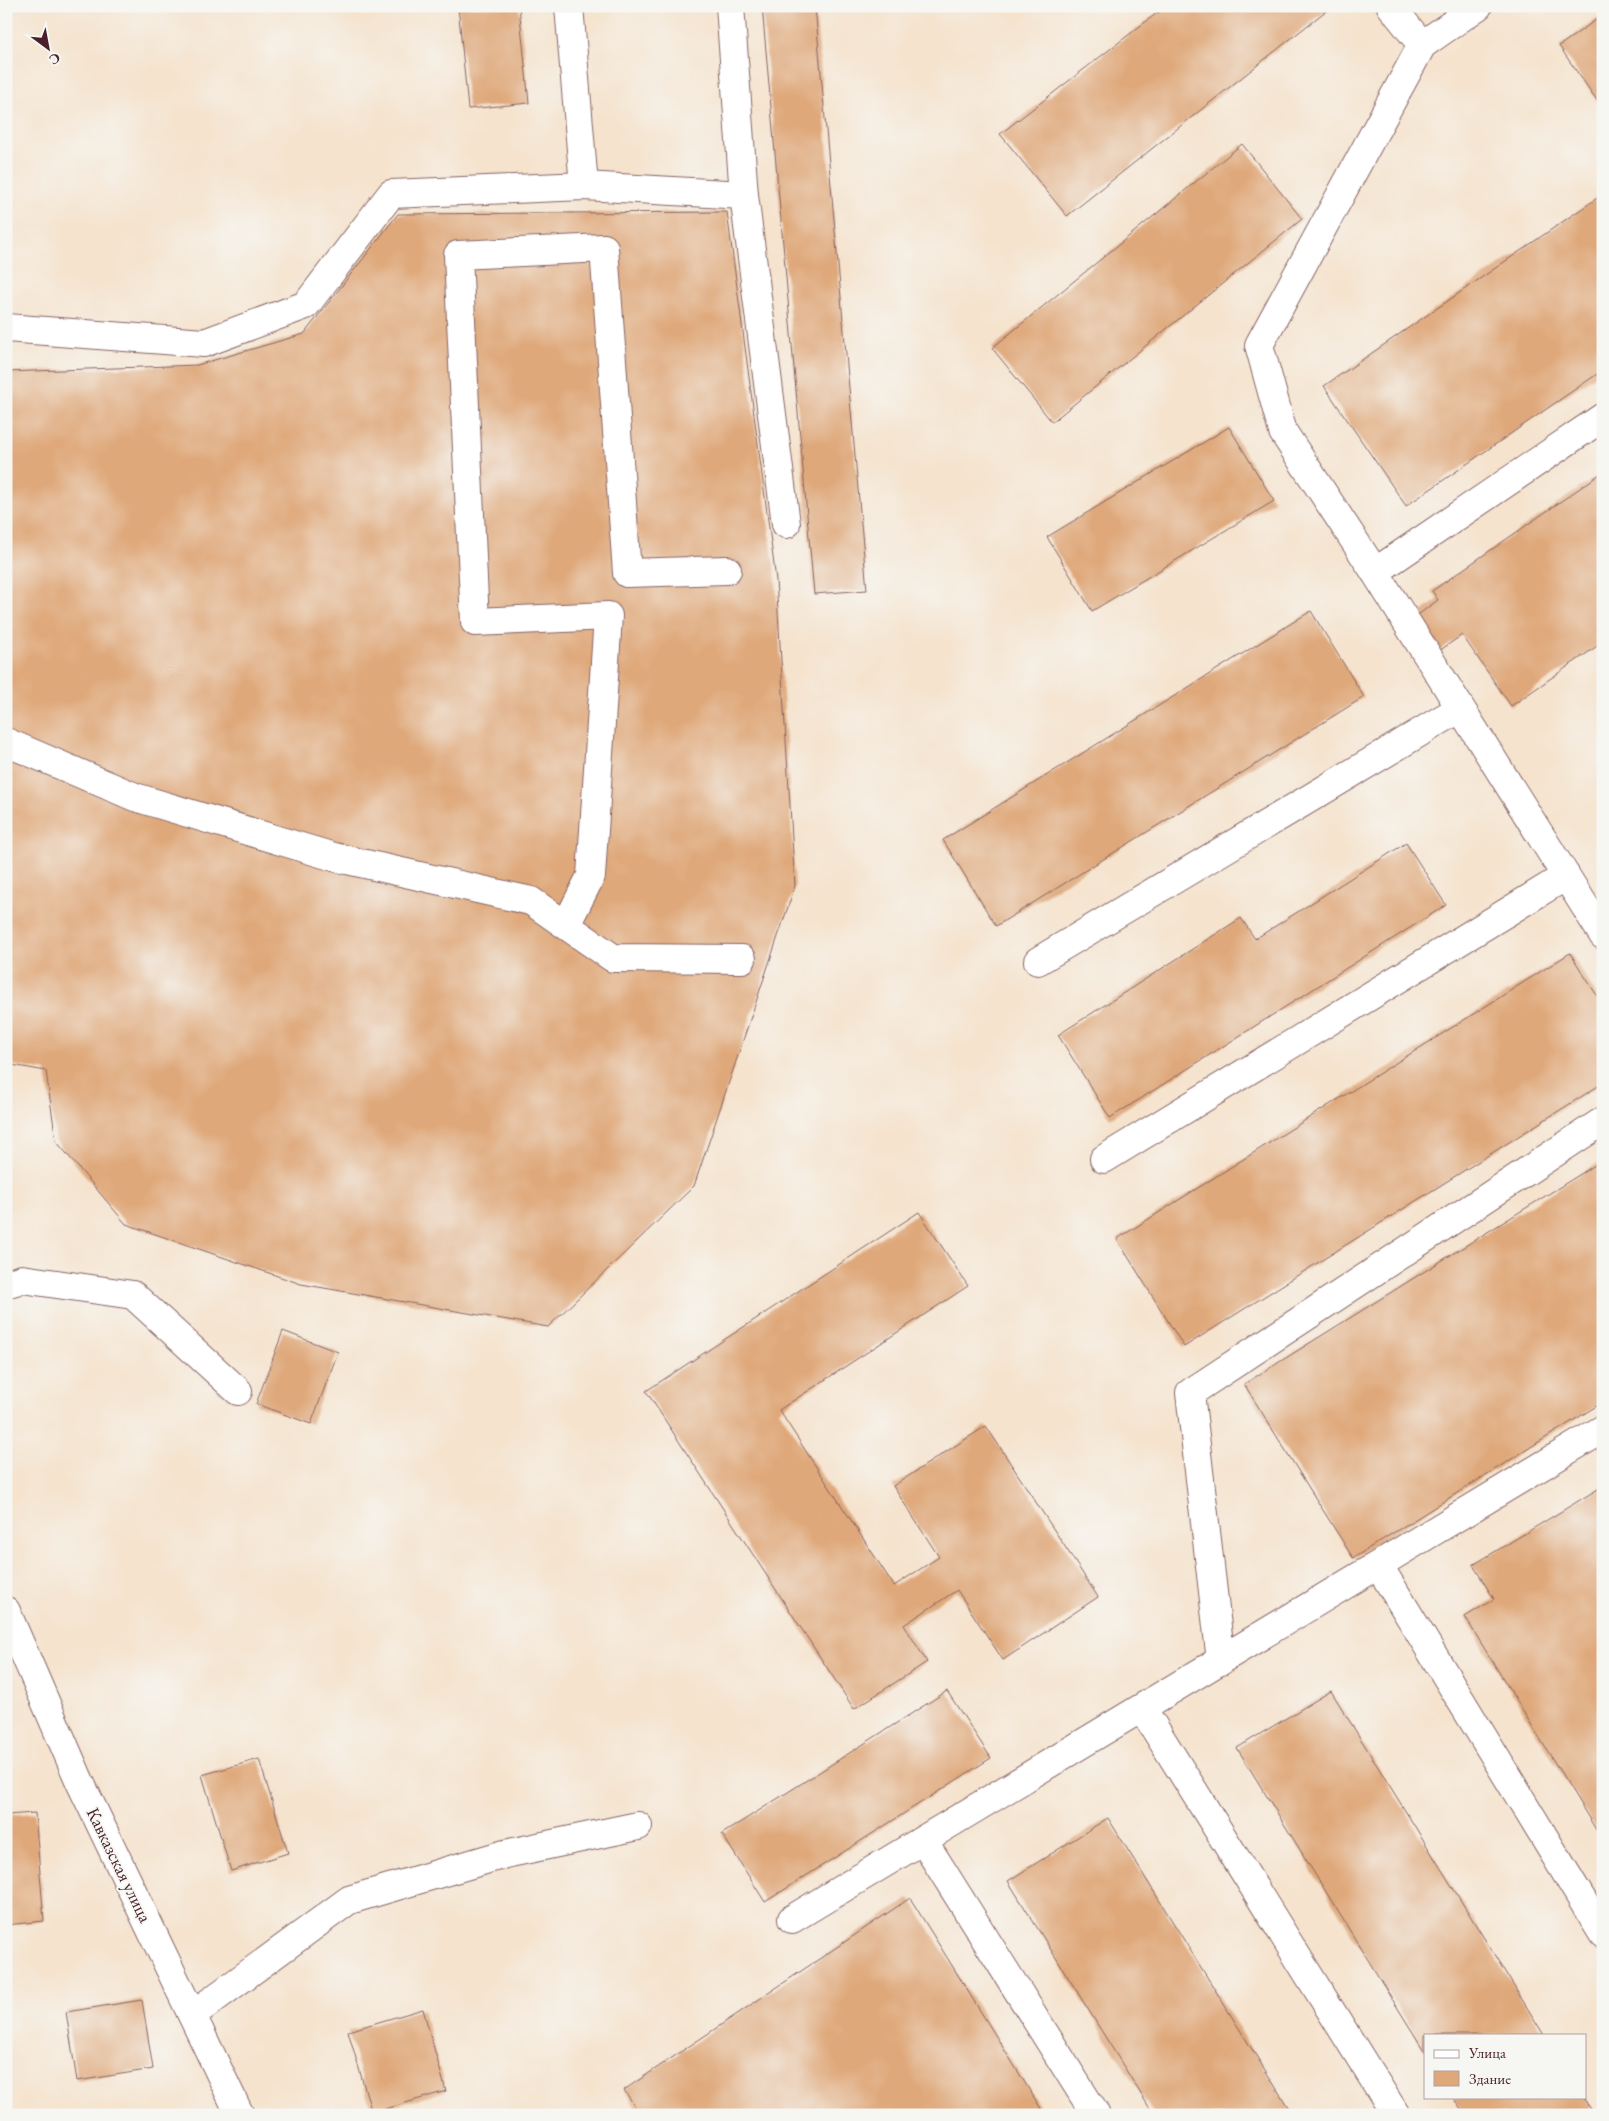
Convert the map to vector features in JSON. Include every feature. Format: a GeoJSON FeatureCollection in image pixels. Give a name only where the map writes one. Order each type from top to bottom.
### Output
{"type":"FeatureCollection","features":[{"type":"Feature","properties":{"kind":"street"},"geometry":{"type":"LineString","coordinates":[[569,6],[584,186]]}},
{"type":"Feature","properties":{"kind":"street"},"geometry":{"type":"LineString","coordinates":[[730,6],[744,195],[786,524]]}},
{"type":"Feature","properties":{"kind":"street"},"geometry":{"type":"LineString","coordinates":[[1391,6],[1422,46]]}},
{"type":"Feature","properties":{"kind":"street"},"geometry":{"type":"LineString","coordinates":[[1478,6],[1422,46],[1259,345],[1283,432],[1375,572],[1459,709],[1603,935]]}},
{"type":"Feature","properties":{"kind":"street"},"geometry":{"type":"LineString","coordinates":[[6,328],[204,344],[306,304],[390,194],[584,186],[744,195]]}},
{"type":"Feature","properties":{"kind":"street"},"geometry":{"type":"LineString","coordinates":[[566,925],[591,876],[608,616],[475,622],[458,254],[604,248],[627,573],[727,570]]}},
{"type":"Feature","properties":{"kind":"street"},"geometry":{"type":"LineString","coordinates":[[1375,572],[1603,416]]}},
{"type":"Feature","properties":{"kind":"street"},"geometry":{"type":"LineString","coordinates":[[1038,961],[1459,709]]}},
{"type":"Feature","properties":{"kind":"street"},"geometry":{"type":"LineString","coordinates":[[6,742],[135,797],[334,857],[531,901],[613,958],[742,959]]}},
{"type":"Feature","properties":{"kind":"street"},"geometry":{"type":"LineString","coordinates":[[1104,1159],[1566,876]]}},
{"type":"Feature","properties":{"kind":"street"},"geometry":{"type":"LineString","coordinates":[[1220,1661],[1190,1393],[1603,1121]]}},
{"type":"Feature","properties":{"kind":"street"},"geometry":{"type":"LineString","coordinates":[[6,1284],[22,1279],[132,1295],[238,1391]]}},
{"type":"Feature","properties":{"kind":"street"},"geometry":{"type":"LineString","coordinates":[[792,1919],[1603,1430]]}},
{"type":"Feature","properties":{"kind":"street"},"geometry":{"type":"LineString","coordinates":[[1380,1566],[1603,1934]]}},
{"type":"Feature","properties":{"kind":"street","name":"Кавказская улица"},"geometry":{"type":"LineString","coordinates":[[6,1611],[80,1782],[240,2115]]}},
{"type":"Feature","properties":{"kind":"street"},"geometry":{"type":"LineString","coordinates":[[1142,1708],[1396,2115]]}},
{"type":"Feature","properties":{"kind":"street"},"geometry":{"type":"LineString","coordinates":[[192,2015],[349,1900],[505,1854],[638,1826]]}},
{"type":"Feature","properties":{"kind":"street"},"geometry":{"type":"LineString","coordinates":[[923,1840],[1096,2115]]}},
{"type":"Feature","properties":{"kind":"building"},"geometry":{"type":"Polygon","coordinates":[[[458,6],[519,6],[529,103],[468,109],[458,6]]]}},
{"type":"Feature","properties":{"kind":"building"},"geometry":{"type":"Polygon","coordinates":[[[762,6],[815,6],[867,590],[814,594],[762,6]]]}},
{"type":"Feature","properties":{"kind":"building"},"geometry":{"type":"Polygon","coordinates":[[[1166,6],[1332,6],[1067,216],[1000,134],[1166,6]]]}},
{"type":"Feature","properties":{"kind":"building"},"geometry":{"type":"Polygon","coordinates":[[[1603,15],[1603,109],[1559,46],[1603,15]]]}},
{"type":"Feature","properties":{"kind":"building"},"geometry":{"type":"Polygon","coordinates":[[[1242,144],[1302,219],[1052,422],[992,348],[1242,144]]]}},
{"type":"Feature","properties":{"kind":"building"},"geometry":{"type":"Polygon","coordinates":[[[1603,194],[1603,370],[1406,506],[1324,386],[1603,194]]]}},
{"type":"Feature","properties":{"kind":"building"},"geometry":{"type":"Polygon","coordinates":[[[727,212],[776,580],[795,886],[694,1186],[548,1327],[301,1284],[126,1224],[56,1141],[46,1071],[6,1064],[6,372],[197,365],[304,334],[398,214],[727,212]]]}},
{"type":"Feature","properties":{"kind":"building"},"geometry":{"type":"Polygon","coordinates":[[[1229,427],[1274,501],[1092,611],[1047,537],[1229,427]]]}},
{"type":"Feature","properties":{"kind":"building"},"geometry":{"type":"Polygon","coordinates":[[[1603,472],[1603,642],[1511,706],[1462,635],[1439,651],[1415,617],[1438,600],[1432,591],[1603,472]]]}},
{"type":"Feature","properties":{"kind":"building"},"geometry":{"type":"Polygon","coordinates":[[[1311,611],[1364,697],[996,926],[943,840],[1311,611]]]}},
{"type":"Feature","properties":{"kind":"building"},"geometry":{"type":"Polygon","coordinates":[[[1406,843],[1446,905],[1110,1118],[1058,1035],[1241,918],[1255,939],[1406,843]]]}},
{"type":"Feature","properties":{"kind":"building"},"geometry":{"type":"Polygon","coordinates":[[[1570,953],[1603,1005],[1603,1083],[1184,1347],[1117,1239],[1570,953]]]}},
{"type":"Feature","properties":{"kind":"building"},"geometry":{"type":"Polygon","coordinates":[[[1603,1160],[1603,1402],[1353,1558],[1244,1384],[1603,1160]]]}},
{"type":"Feature","properties":{"kind":"building"},"geometry":{"type":"Polygon","coordinates":[[[919,1212],[968,1286],[779,1410],[894,1586],[939,1557],[893,1486],[986,1426],[1098,1597],[1003,1660],[957,1590],[904,1625],[927,1662],[854,1709],[646,1391],[919,1212]]]}},
{"type":"Feature","properties":{"kind":"building"},"geometry":{"type":"Polygon","coordinates":[[[283,1331],[338,1352],[311,1424],[256,1404],[283,1331]]]}},
{"type":"Feature","properties":{"kind":"building"},"geometry":{"type":"Polygon","coordinates":[[[1603,1486],[1603,1841],[1465,1617],[1494,1599],[1473,1565],[1603,1486]]]}},
{"type":"Feature","properties":{"kind":"building"},"geometry":{"type":"Polygon","coordinates":[[[947,1691],[991,1758],[765,1902],[722,1834],[947,1691]]]}},
{"type":"Feature","properties":{"kind":"building"},"geometry":{"type":"Polygon","coordinates":[[[1331,1691],[1543,2034],[1424,2034],[1424,2050],[1237,1748],[1331,1691]]]}},
{"type":"Feature","properties":{"kind":"building"},"geometry":{"type":"Polygon","coordinates":[[[259,1759],[288,1853],[231,1871],[202,1775],[259,1759]]]}},
{"type":"Feature","properties":{"kind":"building"},"geometry":{"type":"Polygon","coordinates":[[[35,1813],[44,1921],[6,1925],[6,1815],[35,1813]]]}},
{"type":"Feature","properties":{"kind":"building"},"geometry":{"type":"Polygon","coordinates":[[[1108,1818],[1293,2115],[1154,2115],[1008,1881],[1108,1818]]]}},
{"type":"Feature","properties":{"kind":"building"},"geometry":{"type":"Polygon","coordinates":[[[910,1898],[1045,2115],[641,2115],[624,2090],[910,1898]]]}},
{"type":"Feature","properties":{"kind":"building"},"geometry":{"type":"Polygon","coordinates":[[[142,2000],[153,2069],[77,2081],[66,2012],[142,2000]]]}},
{"type":"Feature","properties":{"kind":"building"},"geometry":{"type":"Polygon","coordinates":[[[423,2009],[446,2091],[372,2113],[348,2031],[423,2009]]]}},
{"type":"Feature","properties":{"kind":"building"},"geometry":{"type":"Polygon","coordinates":[[[1454,2098],[1584,2098],[1594,2115],[1464,2115],[1454,2098]]]}}]}
